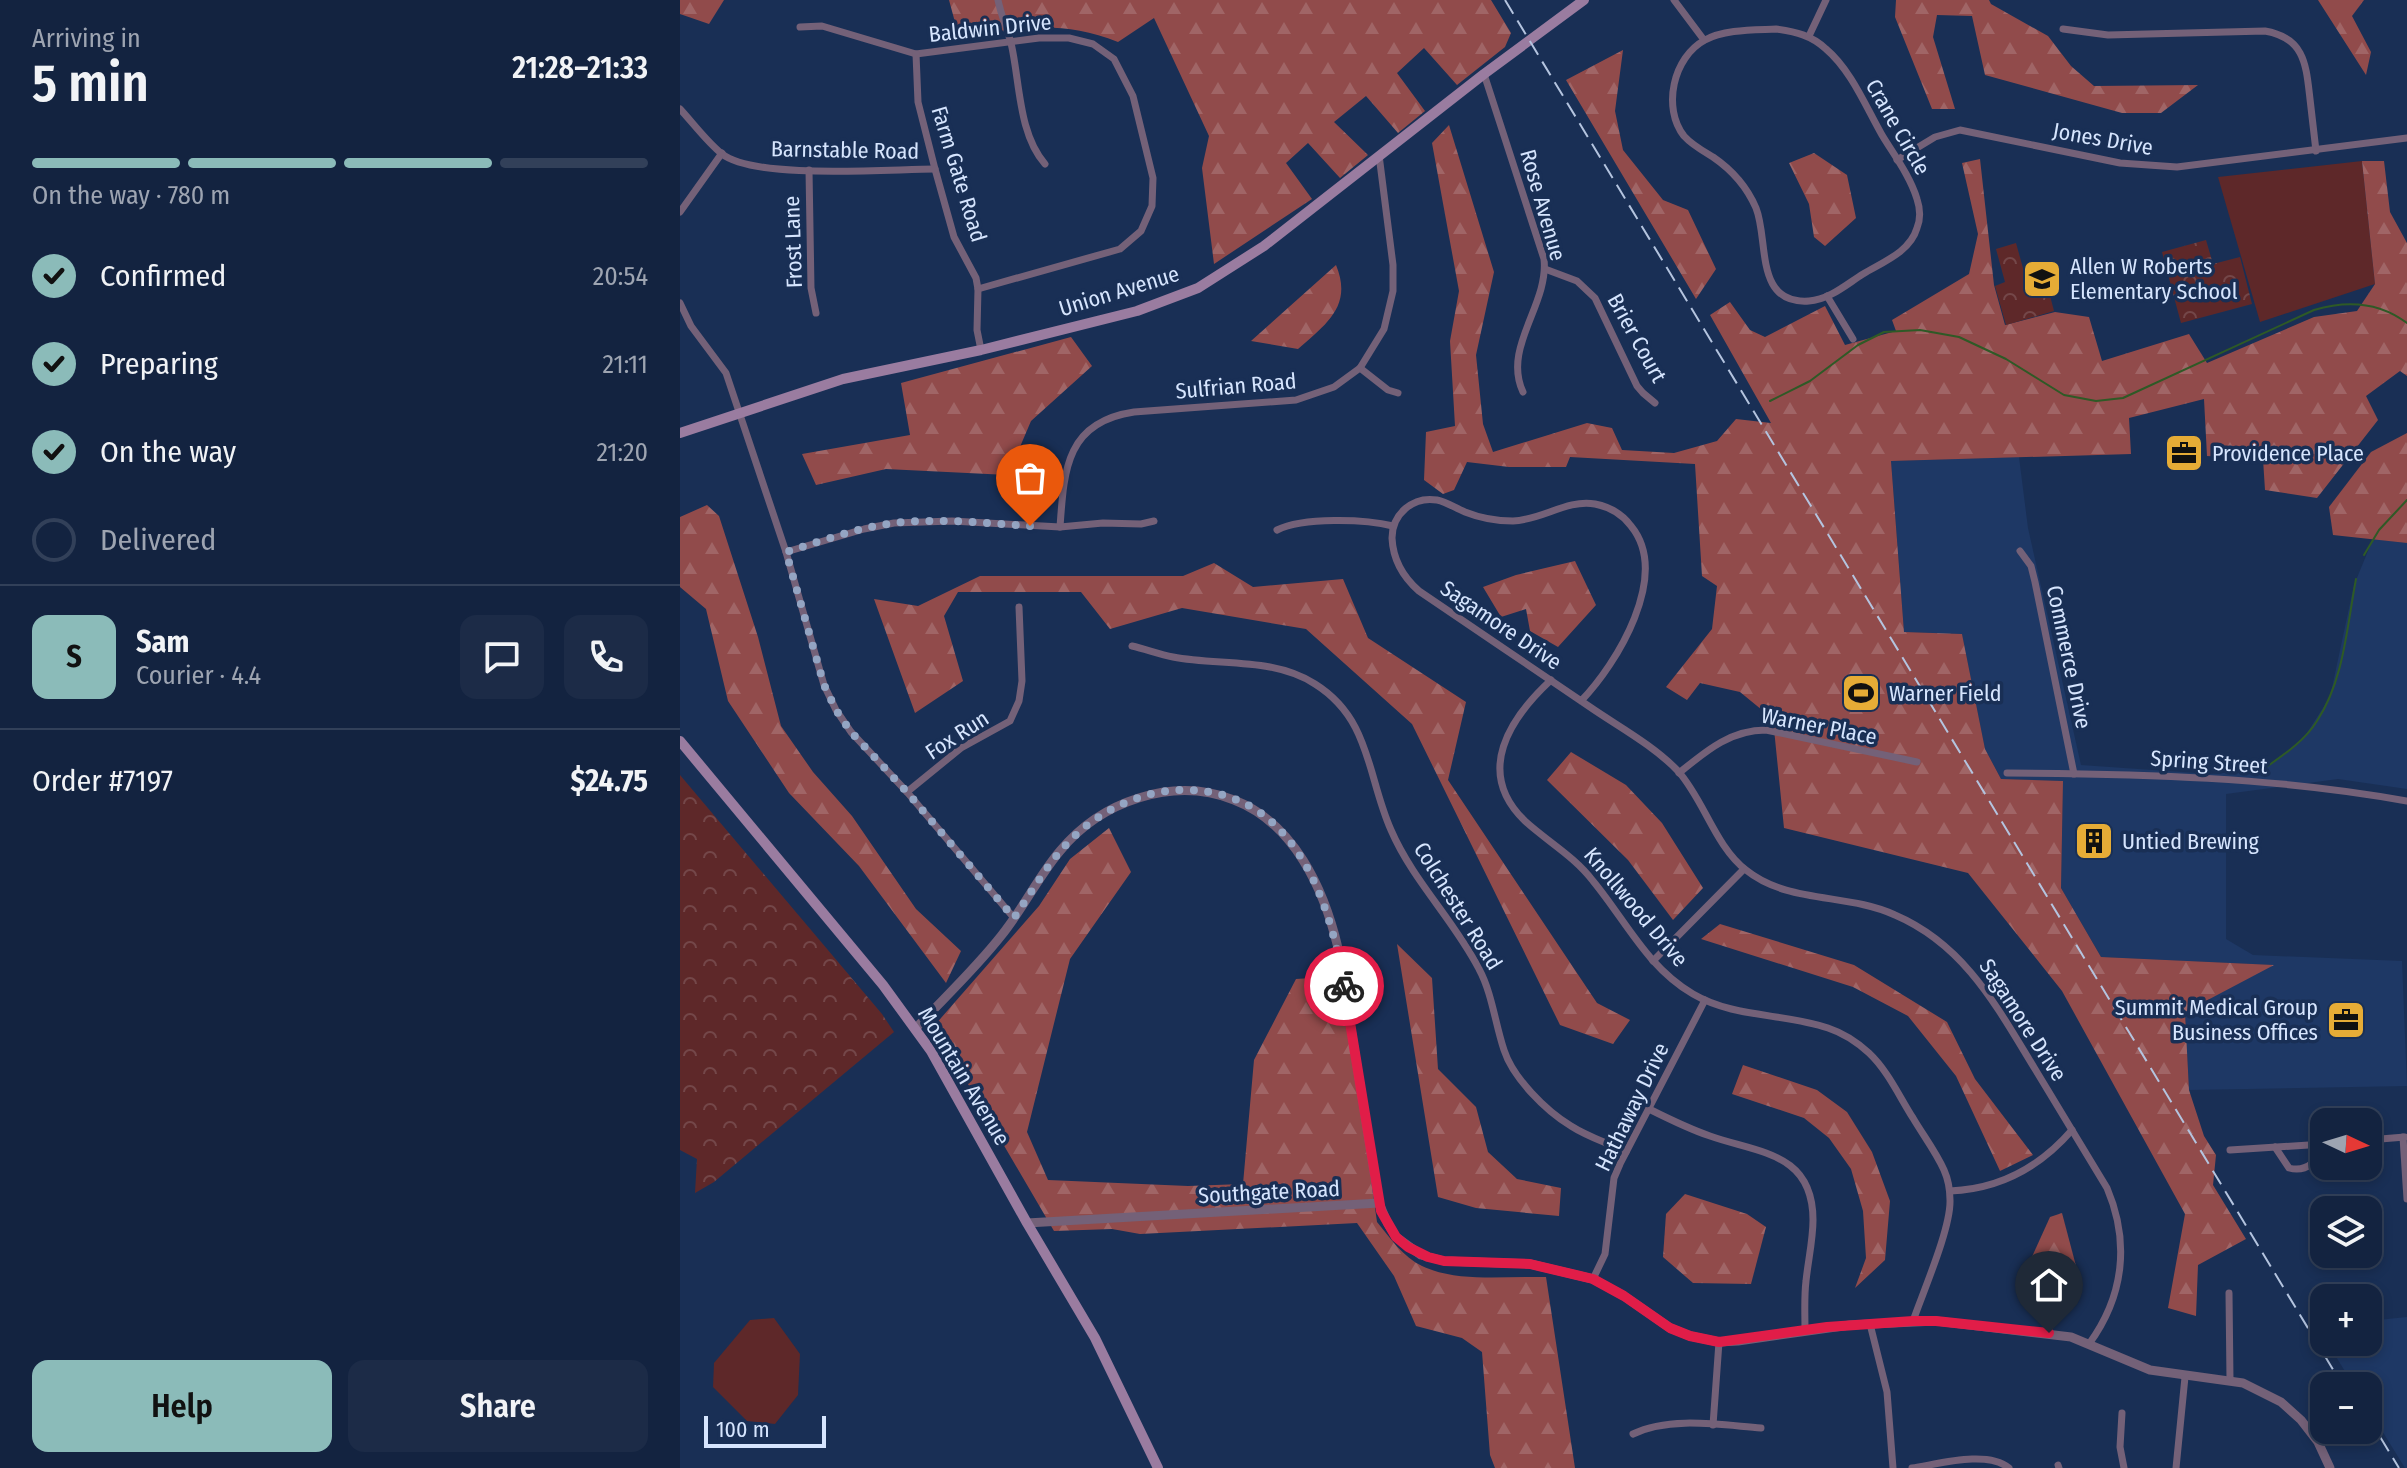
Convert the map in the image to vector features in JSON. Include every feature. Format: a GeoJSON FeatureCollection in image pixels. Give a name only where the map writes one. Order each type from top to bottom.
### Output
{"type":"FeatureCollection","features":[{"type":"Feature","properties":{"kind":"main road","name":"Union Avenue"},"geometry":{"type":"LineString","coordinates":[[680,433],[843,379],[981,350],[1137,311],[1198,288],[1252,255],[1584,0]]}},
{"type":"Feature","properties":{"kind":"main road","name":"Mountain Avenue"},"geometry":{"type":"LineString","coordinates":[[680,741],[883,985],[931,1051],[1095,1338],[1158,1468]]}},
{"type":"Feature","properties":{"kind":"street"},"geometry":{"type":"LineString","coordinates":[[998,0],[1011,43],[1035,153],[1045,164]]}},
{"type":"Feature","properties":{"kind":"street"},"geometry":{"type":"LineString","coordinates":[[1674,0],[1704,40]]}},
{"type":"Feature","properties":{"kind":"street"},"geometry":{"type":"LineString","coordinates":[[1826,0],[1809,36],[1776,29],[1747,31],[1704,40],[1680,67],[1672,99],[1680,128],[1694,145],[1732,173],[1748,193],[1759,219],[1766,270],[1774,286],[1796,300],[1814,301],[1827,296],[1853,339]]}},
{"type":"Feature","properties":{"kind":"street","name":"Baldwin Drive"},"geometry":{"type":"LineString","coordinates":[[800,27],[811,24],[822,26],[916,54],[1069,38],[1093,44],[1114,59],[1133,96],[1153,178],[1152,206],[1141,231],[1120,249],[978,289]]}},
{"type":"Feature","properties":{"kind":"street"},"geometry":{"type":"LineString","coordinates":[[2063,29],[2108,35],[2265,31],[2283,36],[2297,48],[2305,64],[2316,151]]}},
{"type":"Feature","properties":{"kind":"street","name":"Crane Circle"},"geometry":{"type":"LineString","coordinates":[[1809,36],[1829,51],[1843,68],[1897,160],[1918,202],[1920,216],[1915,235],[1901,252],[1827,296]]}},
{"type":"Feature","properties":{"kind":"street","name":"Farm Gate Road"},"geometry":{"type":"LineString","coordinates":[[916,54],[918,102],[935,169],[954,237],[976,278],[976,315],[981,350]]}},
{"type":"Feature","properties":{"kind":"street","name":"Rose Avenue"},"geometry":{"type":"LineString","coordinates":[[1484,74],[1545,269],[1517,363],[1517,379],[1523,392]]}},
{"type":"Feature","properties":{"kind":"street","name":"Barnstable Road"},"geometry":{"type":"LineString","coordinates":[[680,109],[722,153],[751,166],[809,170],[935,169]]}},
{"type":"Feature","properties":{"kind":"street","name":"Jones Drive"},"geometry":{"type":"LineString","coordinates":[[1897,160],[1935,137],[1960,130],[2148,166],[2210,165],[2407,138]]}},
{"type":"Feature","properties":{"kind":"street"},"geometry":{"type":"LineString","coordinates":[[680,212],[722,153]]}},
{"type":"Feature","properties":{"kind":"street","name":"Sulfrian Road"},"geometry":{"type":"LineString","coordinates":[[1060,527],[1067,460],[1085,433],[1108,417],[1134,412],[1283,403],[1308,398],[1334,387],[1360,368],[1384,329],[1393,291],[1393,265],[1379,155]]}},
{"type":"Feature","properties":{"kind":"street","name":"Frost Lane"},"geometry":{"type":"LineString","coordinates":[[809,170],[811,288],[816,313]]}},
{"type":"Feature","properties":{"kind":"street","name":"Brier Court"},"geometry":{"type":"LineString","coordinates":[[1545,269],[1577,281],[1595,298],[1637,386],[1655,403]]}},
{"type":"Feature","properties":{"kind":"street"},"geometry":{"type":"LineString","coordinates":[[680,303],[691,326],[726,373],[786,552],[824,685],[836,710],[851,732],[907,792],[1014,918]]}},
{"type":"Feature","properties":{"kind":"street"},"geometry":{"type":"LineString","coordinates":[[1360,368],[1388,390],[1398,393]]}},
{"type":"Feature","properties":{"kind":"street"},"geometry":{"type":"LineString","coordinates":[[1277,530],[1289,524],[1361,520],[1393,526],[1408,507],[1431,499],[1496,520],[1532,519],[1581,503],[1600,506],[1628,521],[1639,537],[1645,555],[1641,595],[1617,656],[1581,701]]}},
{"type":"Feature","properties":{"kind":"street"},"geometry":{"type":"LineString","coordinates":[[786,552],[894,523],[952,521],[1060,527],[1154,521]]}},
{"type":"Feature","properties":{"kind":"street","name":"Sagamore Drive"},"geometry":{"type":"LineString","coordinates":[[1393,526],[1395,556],[1400,569],[1414,586],[1658,753],[1679,773],[1730,853],[1744,869],[1763,882],[1783,890],[1849,900],[1894,914],[1924,930],[1951,950],[1982,983],[2113,1202],[2122,1246],[2117,1291],[2105,1320],[2089,1344]]}},
{"type":"Feature","properties":{"kind":"street","name":"Commerce Drive"},"geometry":{"type":"LineString","coordinates":[[2020,551],[2031,566],[2035,582],[2074,774]]}},
{"type":"Feature","properties":{"kind":"street","name":"Fox Run"},"geometry":{"type":"LineString","coordinates":[[907,792],[961,748],[1010,721],[1019,701],[1022,681],[1019,607]]}},
{"type":"Feature","properties":{"kind":"street","name":"Colchester Road"},"geometry":{"type":"LineString","coordinates":[[1132,646],[1173,657],[1278,668],[1313,683],[1334,698],[1351,718],[1363,740],[1379,798],[1406,861],[1479,969],[1505,1054],[1515,1074],[1570,1126],[1626,1152]]}},
{"type":"Feature","properties":{"kind":"street","name":"Knollwood Drive"},"geometry":{"type":"LineString","coordinates":[[1551,680],[1524,709],[1503,741],[1501,767],[1507,793],[1526,821],[1575,859],[1653,961],[1675,982],[1705,1000],[1744,1012],[1819,1025],[1841,1033],[1860,1046],[1884,1071],[1940,1163],[1950,1191]]}},
{"type":"Feature","properties":{"kind":"street","name":"Warner Place"},"geometry":{"type":"LineString","coordinates":[[1679,773],[1728,737],[1749,730],[1766,730],[1917,762]]}},
{"type":"Feature","properties":{"kind":"street","name":"Spring Street"},"geometry":{"type":"LineString","coordinates":[[2007,773],[2184,778],[2341,789],[2407,801]]}},
{"type":"Feature","properties":{"kind":"street"},"geometry":{"type":"LineString","coordinates":[[915,1029],[984,955],[1014,918],[1062,848],[1089,824],[1117,807],[1163,791],[1195,790],[1227,797],[1266,817],[1289,840],[1320,894],[1334,932],[1379,1203],[1396,1237],[1408,1247],[1444,1261],[1530,1264],[1593,1279],[1670,1328],[1719,1342],[1805,1330],[1913,1321],[2049,1333],[2089,1344],[2150,1370],[2185,1377],[2230,1380],[2256,1388],[2291,1410],[2318,1442],[2330,1468]]}},
{"type":"Feature","properties":{"kind":"street"},"geometry":{"type":"LineString","coordinates":[[1653,961],[1744,869]]}},
{"type":"Feature","properties":{"kind":"street","name":"Hathaway Drive"},"geometry":{"type":"LineString","coordinates":[[1593,1279],[1605,1254],[1614,1178],[1705,1000]]}},
{"type":"Feature","properties":{"kind":"street"},"geometry":{"type":"LineString","coordinates":[[1649,1109],[1712,1137],[1769,1152],[1783,1160],[1799,1176],[1810,1197],[1813,1220],[1805,1285],[1805,1330]]}},
{"type":"Feature","properties":{"kind":"street"},"geometry":{"type":"LineString","coordinates":[[1913,1321],[1947,1222],[1950,1191],[1991,1185],[2022,1173],[2049,1154],[2072,1130]]}},
{"type":"Feature","properties":{"kind":"street"},"geometry":{"type":"LineString","coordinates":[[2382,1139],[2405,1137],[2407,1199]]}},
{"type":"Feature","properties":{"kind":"street"},"geometry":{"type":"LineString","coordinates":[[2230,1150],[2275,1147],[2324,1144],[2316,1161],[2301,1170],[2294,1170],[2283,1163],[2275,1147]]}},
{"type":"Feature","properties":{"kind":"street","name":"Southgate Road"},"geometry":{"type":"LineString","coordinates":[[1027,1223],[1379,1203]]}},
{"type":"Feature","properties":{"kind":"street"},"geometry":{"type":"LineString","coordinates":[[2229,1293],[2230,1380]]}},
{"type":"Feature","properties":{"kind":"street"},"geometry":{"type":"LineString","coordinates":[[1870,1324],[1887,1392],[1893,1468]]}},
{"type":"Feature","properties":{"kind":"street"},"geometry":{"type":"LineString","coordinates":[[1713,1425],[1719,1342]]}},
{"type":"Feature","properties":{"kind":"street"},"geometry":{"type":"LineString","coordinates":[[2176,1468],[2185,1377]]}},
{"type":"Feature","properties":{"kind":"street"},"geometry":{"type":"LineString","coordinates":[[2122,1413],[2120,1447],[2124,1468]]}},
{"type":"Feature","properties":{"kind":"street"},"geometry":{"type":"LineString","coordinates":[[1633,1434],[1645,1428],[1664,1425],[1761,1428]]}},
{"type":"Feature","properties":{"kind":"street"},"geometry":{"type":"LineString","coordinates":[[1912,1468],[1987,1458],[2009,1468]]}},
{"type":"Feature","properties":{"kind":"shaded area"},"geometry":{"type":"Polygon","coordinates":[[[2019,457],[2028,528],[2081,765],[2210,774],[2262,770],[2303,739],[2330,697],[2354,585],[2373,539],[2407,543],[2407,789],[2338,779],[2226,794],[2226,939],[2253,955],[2402,961],[2407,1086],[2189,1090],[2185,1012],[2272,965],[2101,957],[2061,888],[2063,781],[2001,779],[1985,749],[1962,634],[1904,632],[1891,461],[2019,457]]]}},
{"type":"Feature","properties":{"kind":"shaded area"},"geometry":{"type":"Polygon","coordinates":[[[2407,1317],[2407,1468],[2382,1431],[2382,1372],[2345,1372],[2336,1356],[2382,1356],[2382,1320],[2407,1317]]]}},
{"type":"Feature","properties":{"kind":"green space"},"geometry":{"type":"Polygon","coordinates":[[[680,0],[724,0],[709,24],[680,14],[680,0]]]}},
{"type":"Feature","properties":{"kind":"green space"},"geometry":{"type":"Polygon","coordinates":[[[949,0],[1491,0],[1511,33],[1505,47],[1457,85],[1424,48],[1397,73],[1425,111],[1398,133],[1366,96],[1334,122],[1368,155],[1340,178],[1308,143],[1286,163],[1312,199],[1214,264],[1202,168],[1209,136],[1154,18],[1118,42],[1058,28],[1020,29],[959,37],[949,0]]]}},
{"type":"Feature","properties":{"kind":"green space"},"geometry":{"type":"Polygon","coordinates":[[[1896,0],[1989,0],[2048,36],[2071,66],[2094,86],[2198,85],[2161,113],[2122,113],[1985,75],[1972,16],[1937,15],[1933,37],[1955,109],[1932,109],[1895,17],[1896,0]]]}},
{"type":"Feature","properties":{"kind":"green space"},"geometry":{"type":"Polygon","coordinates":[[[2318,0],[2364,0],[2352,16],[2371,52],[2366,75],[2318,0]]]}},
{"type":"Feature","properties":{"kind":"green space"},"geometry":{"type":"Polygon","coordinates":[[[1623,50],[1615,111],[1623,150],[1663,200],[1688,210],[1716,269],[1696,299],[1566,80],[1623,50]]]}},
{"type":"Feature","properties":{"kind":"green space"},"geometry":{"type":"Polygon","coordinates":[[[1449,125],[1494,272],[1476,355],[1483,424],[1493,452],[1587,423],[1612,428],[1622,450],[1674,453],[1717,441],[1736,419],[1771,423],[1710,315],[1730,302],[1750,330],[1765,337],[1825,306],[1845,345],[1896,331],[1892,320],[1969,274],[1978,234],[1962,163],[1980,159],[1994,285],[2005,325],[2055,312],[2089,317],[2102,361],[2189,334],[2207,363],[2314,317],[2357,311],[2375,284],[2362,161],[2384,161],[2390,212],[2407,243],[2407,376],[2400,371],[2366,396],[2378,420],[2317,498],[2265,490],[2263,459],[2207,456],[2204,399],[2129,418],[2131,454],[1891,461],[1904,632],[1962,634],[1985,749],[2001,779],[2063,781],[2061,888],[2101,957],[2274,965],[2185,1012],[2189,1090],[2204,1136],[2216,1155],[2213,1185],[2246,1239],[2198,1265],[2196,1316],[2168,1308],[2185,1214],[2062,991],[1968,873],[1784,828],[1773,719],[1740,692],[1700,683],[1687,700],[1666,687],[1712,629],[1717,586],[1702,576],[1695,464],[1570,457],[1566,467],[1509,467],[1467,462],[1454,490],[1443,494],[1424,480],[1426,432],[1455,426],[1450,341],[1459,291],[1432,143],[1449,125]]]}},
{"type":"Feature","properties":{"kind":"green space"},"geometry":{"type":"Polygon","coordinates":[[[1814,153],[1847,175],[1856,218],[1825,246],[1814,237],[1809,204],[1789,163],[1814,153]]]}},
{"type":"Feature","properties":{"kind":"green space"},"geometry":{"type":"Polygon","coordinates":[[[2362,161],[2375,284],[2260,322],[2218,177],[2362,161]]]}},
{"type":"Feature","properties":{"kind":"green space"},"geometry":{"type":"Polygon","coordinates":[[[2206,240],[2213,264],[2240,257],[2252,304],[2181,323],[2162,252],[2206,240]]]}},
{"type":"Feature","properties":{"kind":"green space"},"geometry":{"type":"Polygon","coordinates":[[[2016,243],[2031,297],[2049,292],[2054,311],[2006,325],[1995,286],[2005,282],[1996,249],[2016,243]]]}},
{"type":"Feature","properties":{"kind":"green space"},"geometry":{"type":"Polygon","coordinates":[[[1336,265],[1340,279],[1339,303],[1327,322],[1298,349],[1251,341],[1336,265]]]}},
{"type":"Feature","properties":{"kind":"green space"},"geometry":{"type":"Polygon","coordinates":[[[1071,337],[1092,366],[1031,421],[1008,475],[886,469],[816,485],[802,454],[910,435],[901,383],[1071,337]]]}},
{"type":"Feature","properties":{"kind":"green space"},"geometry":{"type":"Polygon","coordinates":[[[2407,433],[2407,543],[2333,535],[2329,507],[2371,452],[2407,433]]]}},
{"type":"Feature","properties":{"kind":"green space"},"geometry":{"type":"Polygon","coordinates":[[[707,505],[719,516],[758,637],[781,726],[813,772],[852,816],[916,909],[961,951],[946,983],[859,866],[789,793],[728,701],[706,609],[680,587],[680,517],[707,505]]]}},
{"type":"Feature","properties":{"kind":"green space"},"geometry":{"type":"Polygon","coordinates":[[[1575,561],[1596,605],[1558,647],[1530,631],[1526,609],[1501,617],[1483,587],[1516,575],[1575,561]]]}},
{"type":"Feature","properties":{"kind":"green space"},"geometry":{"type":"Polygon","coordinates":[[[1214,563],[1253,587],[1343,579],[1368,638],[1466,702],[1448,780],[1597,1003],[1630,1020],[1613,1044],[1560,1025],[1412,724],[1306,629],[1182,608],[1110,629],[1081,592],[958,592],[944,616],[963,681],[915,713],[874,599],[918,606],[980,576],[1183,576],[1214,563]]]}},
{"type":"Feature","properties":{"kind":"green space"},"geometry":{"type":"Polygon","coordinates":[[[1571,752],[1626,785],[1662,823],[1703,888],[1673,920],[1628,860],[1547,780],[1571,752]]]}},
{"type":"Feature","properties":{"kind":"green space"},"geometry":{"type":"Polygon","coordinates":[[[680,775],[894,1032],[714,1182],[695,1193],[697,1159],[680,1150],[680,775]]]}},
{"type":"Feature","properties":{"kind":"green space"},"geometry":{"type":"Polygon","coordinates":[[[1109,828],[1131,872],[1070,959],[1027,1132],[1048,1180],[1188,1186],[1243,1184],[1254,1060],[1296,979],[1342,976],[1377,1222],[1409,1258],[1436,1271],[1482,1278],[1546,1277],[1575,1468],[1495,1468],[1490,1455],[1482,1352],[1462,1338],[1416,1326],[1394,1276],[1357,1223],[1140,1234],[1112,1229],[1054,1231],[934,1026],[1039,906],[1070,859],[1109,828]]]}},
{"type":"Feature","properties":{"kind":"green space"},"geometry":{"type":"Polygon","coordinates":[[[1720,924],[1854,965],[1947,1022],[1975,1079],[2033,1155],[2000,1171],[1956,1076],[1908,1016],[1853,987],[1701,939],[1720,924]]]}},
{"type":"Feature","properties":{"kind":"green space"},"geometry":{"type":"Polygon","coordinates":[[[1397,944],[1432,978],[1438,1069],[1476,1107],[1488,1152],[1517,1179],[1561,1188],[1559,1216],[1476,1208],[1438,1197],[1397,944]]]}},
{"type":"Feature","properties":{"kind":"green space"},"geometry":{"type":"Polygon","coordinates":[[[1743,1065],[1817,1090],[1847,1112],[1872,1152],[1890,1201],[1885,1260],[1855,1288],[1866,1258],[1863,1211],[1851,1169],[1829,1138],[1804,1118],[1732,1094],[1743,1065]]]}},
{"type":"Feature","properties":{"kind":"green space"},"geometry":{"type":"Polygon","coordinates":[[[1685,1194],[1747,1214],[1766,1227],[1751,1284],[1693,1283],[1663,1257],[1666,1214],[1685,1194]]]}},
{"type":"Feature","properties":{"kind":"green space"},"geometry":{"type":"Polygon","coordinates":[[[2062,1213],[2076,1266],[2069,1278],[2021,1281],[2050,1217],[2062,1213]]]}},
{"type":"Feature","properties":{"kind":"green space"},"geometry":{"type":"Polygon","coordinates":[[[774,1318],[800,1354],[798,1395],[775,1424],[747,1421],[713,1387],[714,1363],[750,1320],[774,1318]]]}},
{"type":"Feature","properties":{"kind":"waterway"},"geometry":{"type":"LineString","coordinates":[[1770,401],[1810,381],[1858,345],[1884,332],[1920,330],[1959,337],[2006,359],[2064,395],[2096,401],[2123,398],[2314,310],[2362,305],[2385,311],[2407,323]]}},
{"type":"Feature","properties":{"kind":"waterway"},"geometry":{"type":"LineString","coordinates":[[2364,555],[2379,530],[2407,500]]}},
{"type":"Feature","properties":{"kind":"waterway"},"geometry":{"type":"LineString","coordinates":[[2262,770],[2306,736],[2326,705],[2339,670],[2356,579]]}},
{"type":"Feature","properties":{"kind":"railway"},"geometry":{"type":"LineString","coordinates":[[1505,0],[2335,1372]]}},
{"type":"Feature","properties":{"kind":"railway"},"geometry":{"type":"LineString","coordinates":[[2382,1440],[2399,1468]]}},
{"type":"Feature","properties":{"kind":"way so far"},"geometry":{"type":"LineString","coordinates":[[1030,526],[952,521],[894,523],[786,552],[824,685],[851,732],[907,792],[1014,918],[1062,848],[1103,814],[1163,791],[1195,790],[1242,803],[1266,817],[1301,857],[1328,914],[1344,986]]}},
{"type":"Feature","properties":{"kind":"place","name":"Allen W Roberts Elementary School"},"geometry":{"type":"Point","coordinates":[2042,279]}},
{"type":"Feature","properties":{"kind":"place","name":"Providence Place"},"geometry":{"type":"Point","coordinates":[2184,453]}},
{"type":"Feature","properties":{"kind":"place","name":"Warner Field"},"geometry":{"type":"Point","coordinates":[1861,693]}},
{"type":"Feature","properties":{"kind":"place","name":"Untied Brewing"},"geometry":{"type":"Point","coordinates":[2094,841]}},
{"type":"Feature","properties":{"kind":"place","name":"Summit Medical Group Business Offices"},"geometry":{"type":"Point","coordinates":[2346,1020]}},
{"type":"Feature","properties":{"kind":"route"},"geometry":{"type":"LineString","coordinates":[[1344,986],[1381,1211],[1396,1237],[1421,1255],[1444,1261],[1530,1264],[1593,1279],[1670,1328],[1719,1342],[1827,1327],[1913,1321],[2049,1333]]}}]}
